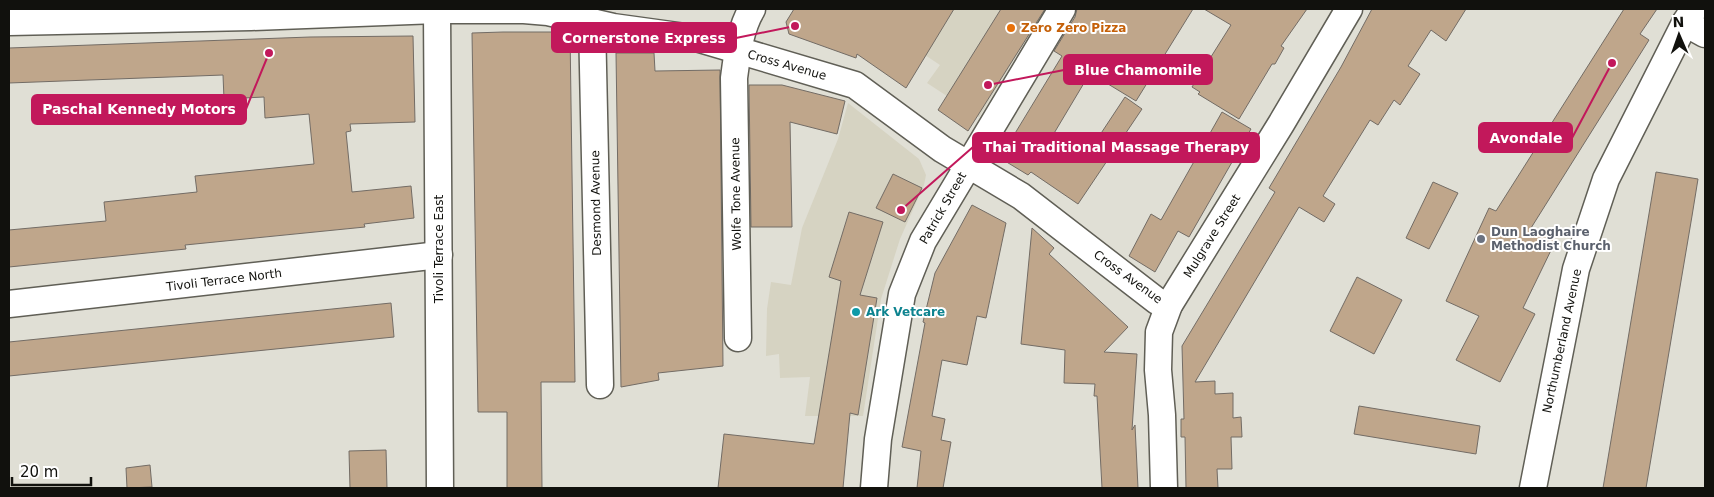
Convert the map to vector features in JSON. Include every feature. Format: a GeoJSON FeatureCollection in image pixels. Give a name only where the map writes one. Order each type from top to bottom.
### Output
{"type":"FeatureCollection","features":[{"type":"Feature","properties":{"kind":"street","name":"Wolfe Tone Avenue"},"geometry":{"type":"LineString","coordinates":[[738,338],[734,78],[737,51],[752,9]]}},
{"type":"Feature","properties":{"kind":"street","name":"Patrick Street"},"geometry":{"type":"LineString","coordinates":[[874,488],[878,439],[902,294],[923,241],[1062,9]]}},
{"type":"Feature","properties":{"kind":"street","name":"Mulgrave Street"},"geometry":{"type":"LineString","coordinates":[[1164,488],[1162,415],[1158,370],[1159,332],[1169,306],[1350,9]]}},
{"type":"Feature","properties":{"kind":"street","name":"Tivoli Terrace East"},"geometry":{"type":"LineString","coordinates":[[437,10],[440,488]]}},
{"type":"Feature","properties":{"kind":"street","name":"Cross Avenue"},"geometry":{"type":"LineString","coordinates":[[9,22],[251,13],[532,10],[607,19],[700,39],[855,85],[942,150],[1021,196],[1157,301],[1169,306]]}},
{"type":"Feature","properties":{"kind":"street","name":"Desmond Avenue"},"geometry":{"type":"LineString","coordinates":[[600,385],[607,19]]}},
{"type":"Feature","properties":{"kind":"street","name":"Northumberland Avenue"},"geometry":{"type":"LineString","coordinates":[[1533,488],[1576,269],[1606,179],[1695,22]]}},
{"type":"Feature","properties":{"kind":"street","name":"Tivoli Terrace North"},"geometry":{"type":"LineString","coordinates":[[9,304],[439,254]]}},
{"type":"Feature","properties":{"kind":"shaded area"},"geometry":{"type":"Polygon","coordinates":[[[954,9],[1045,9],[979,117],[927,83],[940,65],[925,55],[954,9]]]}},
{"type":"Feature","properties":{"kind":"shaded area"},"geometry":{"type":"Polygon","coordinates":[[[848,103],[919,159],[926,175],[924,185],[900,239],[881,299],[863,416],[805,416],[810,377],[780,378],[779,354],[766,356],[767,309],[771,282],[791,285],[802,228],[838,139],[848,103]]]}},
{"type":"Feature","properties":{"kind":"building"},"geometry":{"type":"Polygon","coordinates":[[[794,9],[954,9],[906,88],[857,54],[856,58],[789,34],[786,22],[794,9]]]}},
{"type":"Feature","properties":{"kind":"building"},"geometry":{"type":"Polygon","coordinates":[[[1001,9],[1045,9],[968,131],[938,110],[1001,9]]]}},
{"type":"Feature","properties":{"kind":"building"},"geometry":{"type":"Polygon","coordinates":[[[1077,9],[1193,9],[1136,101],[1090,73],[1053,135],[1086,156],[1125,97],[1142,109],[1078,204],[1031,172],[1028,175],[1000,158],[1062,56],[1054,51],[1075,17],[1077,9]]]}},
{"type":"Feature","properties":{"kind":"building"},"geometry":{"type":"Polygon","coordinates":[[[1204,9],[1307,9],[1281,46],[1284,48],[1275,64],[1272,64],[1239,119],[1198,94],[1200,92],[1192,87],[1231,25],[1204,9]]]}},
{"type":"Feature","properties":{"kind":"building"},"geometry":{"type":"Polygon","coordinates":[[[1372,9],[1466,9],[1446,41],[1431,30],[1408,66],[1420,74],[1400,105],[1394,100],[1378,125],[1370,120],[1323,196],[1335,204],[1324,222],[1299,207],[1195,382],[1215,381],[1215,394],[1233,393],[1233,418],[1241,417],[1242,437],[1231,437],[1232,469],[1217,469],[1218,488],[1186,488],[1185,437],[1181,437],[1181,419],[1184,419],[1182,346],[1275,192],[1269,188],[1341,67],[1372,9]]]}},
{"type":"Feature","properties":{"kind":"building"},"geometry":{"type":"Polygon","coordinates":[[[1624,9],[1657,9],[1640,34],[1649,40],[1531,228],[1556,240],[1523,308],[1535,314],[1500,382],[1456,360],[1479,316],[1446,301],[1489,208],[1496,211],[1624,9]]]}},
{"type":"Feature","properties":{"kind":"building"},"geometry":{"type":"Polygon","coordinates":[[[570,32],[575,382],[541,382],[542,488],[507,488],[507,412],[478,412],[472,33],[570,32]]]}},
{"type":"Feature","properties":{"kind":"building"},"geometry":{"type":"Polygon","coordinates":[[[413,36],[415,122],[350,124],[351,131],[346,132],[352,192],[411,186],[414,218],[364,224],[365,227],[185,245],[186,249],[9,267],[9,230],[106,221],[104,202],[197,192],[195,176],[314,164],[309,114],[265,118],[264,97],[224,99],[223,75],[9,83],[9,48],[310,37],[413,36]]]}},
{"type":"Feature","properties":{"kind":"building"},"geometry":{"type":"Polygon","coordinates":[[[616,53],[654,53],[655,71],[720,70],[723,366],[658,373],[659,380],[621,387],[616,53]]]}},
{"type":"Feature","properties":{"kind":"building"},"geometry":{"type":"Polygon","coordinates":[[[749,85],[782,85],[845,101],[837,134],[790,122],[792,227],[751,227],[749,85]]]}},
{"type":"Feature","properties":{"kind":"building"},"geometry":{"type":"Polygon","coordinates":[[[1222,112],[1251,129],[1189,237],[1178,231],[1155,272],[1129,256],[1151,214],[1161,220],[1222,112]]]}},
{"type":"Feature","properties":{"kind":"building"},"geometry":{"type":"Polygon","coordinates":[[[1656,172],[1698,179],[1692,216],[1646,488],[1603,488],[1656,172]]]}},
{"type":"Feature","properties":{"kind":"building"},"geometry":{"type":"Polygon","coordinates":[[[893,174],[922,188],[905,222],[876,208],[893,174]]]}},
{"type":"Feature","properties":{"kind":"building"},"geometry":{"type":"Polygon","coordinates":[[[1433,182],[1458,193],[1429,249],[1406,238],[1433,182]]]}},
{"type":"Feature","properties":{"kind":"building"},"geometry":{"type":"Polygon","coordinates":[[[972,205],[1006,223],[986,318],[977,316],[967,365],[942,360],[932,416],[945,419],[941,440],[951,442],[943,488],[917,488],[921,451],[902,447],[925,323],[923,322],[935,273],[972,205]]]}},
{"type":"Feature","properties":{"kind":"building"},"geometry":{"type":"Polygon","coordinates":[[[849,212],[883,222],[860,295],[877,298],[858,415],[850,413],[843,488],[718,488],[724,434],[814,444],[841,281],[829,277],[849,212]]]}},
{"type":"Feature","properties":{"kind":"building"},"geometry":{"type":"Polygon","coordinates":[[[1032,228],[1054,248],[1049,254],[1128,327],[1104,352],[1137,354],[1132,430],[1135,425],[1138,488],[1102,488],[1097,396],[1094,396],[1095,384],[1064,383],[1065,350],[1021,344],[1032,228]]]}},
{"type":"Feature","properties":{"kind":"building"},"geometry":{"type":"Polygon","coordinates":[[[1357,277],[1402,300],[1374,354],[1330,331],[1357,277]]]}},
{"type":"Feature","properties":{"kind":"building"},"geometry":{"type":"Polygon","coordinates":[[[391,303],[394,337],[9,376],[9,342],[391,303]]]}},
{"type":"Feature","properties":{"kind":"building"},"geometry":{"type":"Polygon","coordinates":[[[1359,406],[1480,426],[1476,454],[1354,434],[1359,406]]]}},
{"type":"Feature","properties":{"kind":"building"},"geometry":{"type":"Polygon","coordinates":[[[386,450],[387,488],[350,488],[349,451],[386,450]]]}},
{"type":"Feature","properties":{"kind":"building"},"geometry":{"type":"Polygon","coordinates":[[[150,465],[152,487],[127,488],[126,468],[150,465]]]}},
{"type":"Feature","properties":{"kind":"place","name":"Cornerstone Express"},"geometry":{"type":"Point","coordinates":[795,26]}},
{"type":"Feature","properties":{"kind":"place","name":"Zero Zero Pizza"},"geometry":{"type":"Point","coordinates":[1011,28]}},
{"type":"Feature","properties":{"kind":"place","name":"Paschal Kennedy Motors"},"geometry":{"type":"Point","coordinates":[269,53]}},
{"type":"Feature","properties":{"kind":"place","name":"Avondale"},"geometry":{"type":"Point","coordinates":[1612,63]}},
{"type":"Feature","properties":{"kind":"place","name":"Blue Chamomile"},"geometry":{"type":"Point","coordinates":[988,85]}},
{"type":"Feature","properties":{"kind":"place","name":"Thai Traditional Massage Therapy"},"geometry":{"type":"Point","coordinates":[901,210]}},
{"type":"Feature","properties":{"kind":"place","name":"Dun Laoghaire Methodist Church"},"geometry":{"type":"Point","coordinates":[1481,239]}},
{"type":"Feature","properties":{"kind":"place","name":"Ark Vetcare"},"geometry":{"type":"Point","coordinates":[856,312]}}]}
